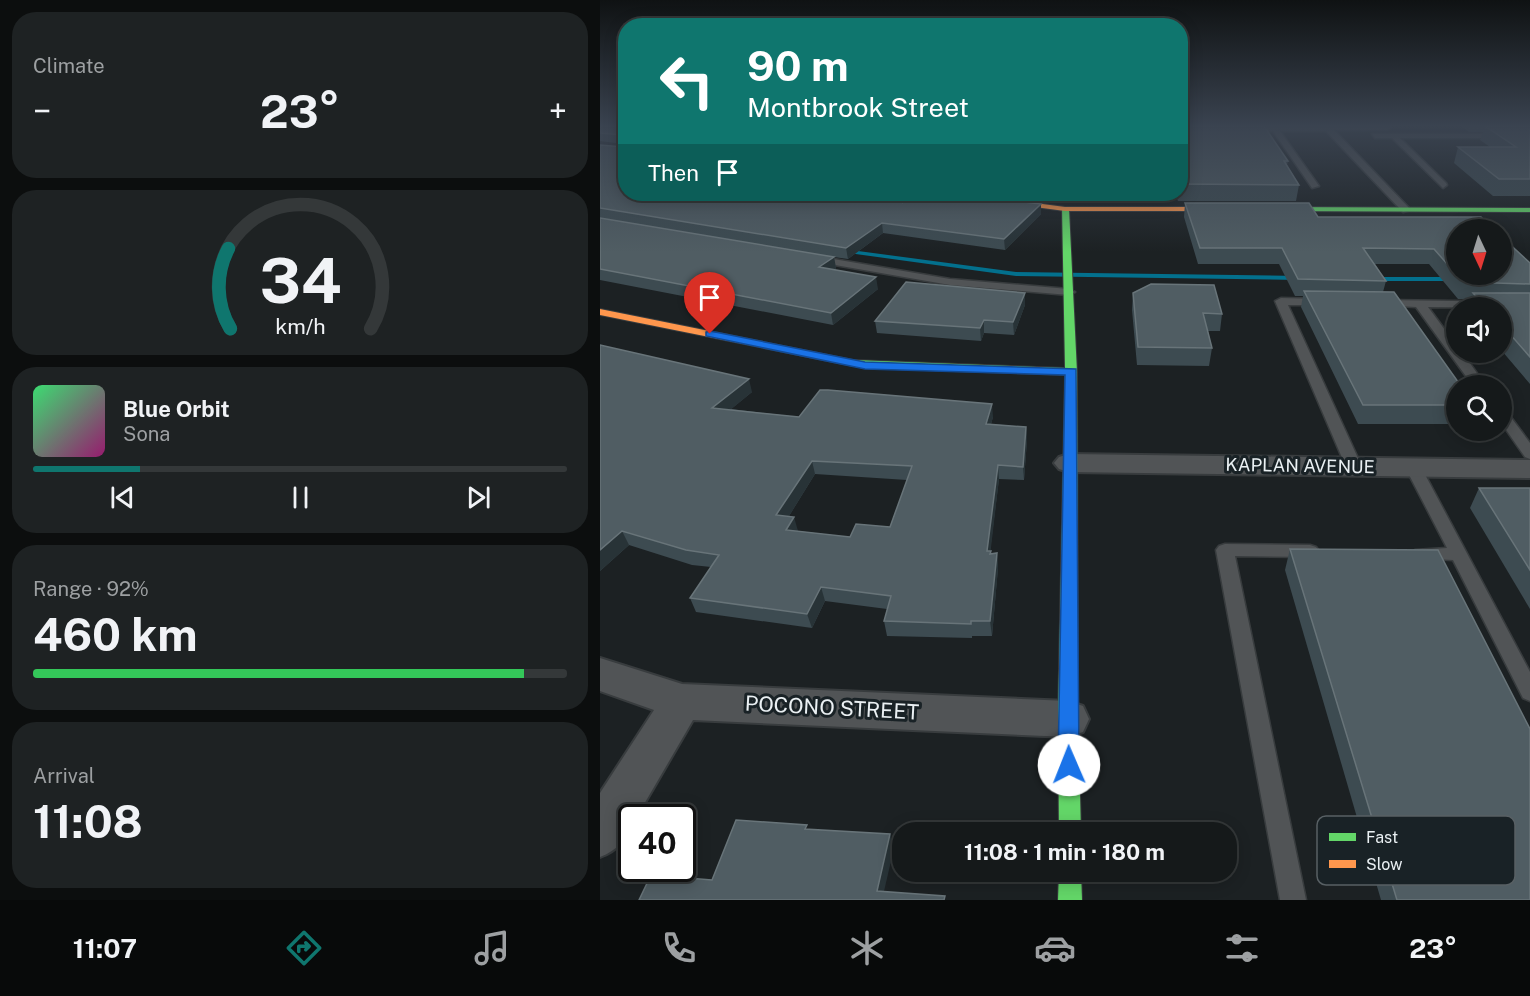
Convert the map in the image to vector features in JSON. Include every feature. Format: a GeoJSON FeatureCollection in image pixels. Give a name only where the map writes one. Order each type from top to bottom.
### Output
{"type":"FeatureCollection","features":[{"type":"Feature","properties":{"kind":"street"},"geometry":{"type":"LineString","coordinates":[[1005,201],[1065,209],[1530,210]]}},
{"type":"Feature","properties":{"kind":"street"},"geometry":{"type":"LineString","coordinates":[[1065,209],[1071,372],[1068,719],[1070,822]]}},
{"type":"Feature","properties":{"kind":"street"},"geometry":{"type":"LineString","coordinates":[[600,312],[865,365],[1071,372]]}},
{"type":"Feature","properties":{"kind":"street","name":"KAPLAN AVENUE"},"geometry":{"type":"LineString","coordinates":[[1069,463],[1530,469]]}},
{"type":"Feature","properties":{"kind":"street","name":"POCONO STREET"},"geometry":{"type":"LineString","coordinates":[[600,674],[682,702],[1068,719]]}},
{"type":"Feature","properties":{"kind":"street"},"geometry":{"type":"LineString","coordinates":[[600,834],[682,702]]}},
{"type":"Feature","properties":{"kind":"street"},"geometry":{"type":"LineString","coordinates":[[1070,882],[1070,900]]}},
{"type":"Feature","properties":{"kind":"lane"},"geometry":{"type":"LineString","coordinates":[[1303,168],[1315,186]]}},
{"type":"Feature","properties":{"kind":"lane"},"geometry":{"type":"LineString","coordinates":[[1366,168],[1406,210]]}},
{"type":"Feature","properties":{"kind":"lane"},"geometry":{"type":"LineString","coordinates":[[1426,168],[1443,185]]}},
{"type":"Feature","properties":{"kind":"lane"},"geometry":{"type":"LineString","coordinates":[[800,256],[950,282],[1068,281]]}},
{"type":"Feature","properties":{"kind":"lane"},"geometry":{"type":"LineString","coordinates":[[1339,302],[1281,301],[1354,467]]}},
{"type":"Feature","properties":{"kind":"lane"},"geometry":{"type":"LineString","coordinates":[[1373,303],[1530,304]]}},
{"type":"Feature","properties":{"kind":"lane"},"geometry":{"type":"LineString","coordinates":[[1419,303],[1472,375]]}},
{"type":"Feature","properties":{"kind":"lane"},"geometry":{"type":"LineString","coordinates":[[1512,429],[1530,454]]}},
{"type":"Feature","properties":{"kind":"lane"},"geometry":{"type":"LineString","coordinates":[[1413,467],[1530,692]]}},
{"type":"Feature","properties":{"kind":"lane"},"geometry":{"type":"LineString","coordinates":[[1293,900],[1225,550],[1330,552]]}},
{"type":"Feature","properties":{"kind":"lane"},"geometry":{"type":"LineString","coordinates":[[1401,553],[1459,554]]}},
{"type":"Feature","properties":{"kind":"building"},"geometry":{"type":"Polygon","coordinates":[[[600,168],[618,168],[618,201],[903,201],[902,203],[904,201],[1017,201],[1041,204],[1004,239],[882,223],[846,248],[600,208],[600,168]]]}},
{"type":"Feature","properties":{"kind":"building"},"geometry":{"type":"Polygon","coordinates":[[[1188,168],[1288,168],[1299,185],[1188,184],[1188,168]]]}},
{"type":"Feature","properties":{"kind":"building"},"geometry":{"type":"Polygon","coordinates":[[[1485,168],[1530,168],[1530,179],[1499,179],[1485,168]]]}},
{"type":"Feature","properties":{"kind":"building"},"geometry":{"type":"Polygon","coordinates":[[[1185,203],[1309,203],[1318,217],[1481,217],[1483,219],[1446,219],[1446,263],[1434,249],[1363,248],[1386,281],[1298,279],[1282,248],[1200,248],[1185,203]]]}},
{"type":"Feature","properties":{"kind":"building"},"geometry":{"type":"Polygon","coordinates":[[[600,218],[834,257],[819,267],[876,277],[831,313],[600,269],[600,218]]]}},
{"type":"Feature","properties":{"kind":"building"},"geometry":{"type":"Polygon","coordinates":[[[1512,246],[1530,263],[1530,284],[1512,283],[1512,246]]]}},
{"type":"Feature","properties":{"kind":"building"},"geometry":{"type":"Polygon","coordinates":[[[906,282],[1025,293],[1013,322],[984,320],[980,328],[875,321],[906,282]]]}},
{"type":"Feature","properties":{"kind":"building"},"geometry":{"type":"Polygon","coordinates":[[[1151,284],[1214,285],[1222,314],[1203,313],[1212,348],[1138,347],[1133,293],[1151,284]]]}},
{"type":"Feature","properties":{"kind":"building"},"geometry":{"type":"Polygon","coordinates":[[[1304,291],[1394,292],[1453,375],[1446,375],[1446,405],[1363,405],[1304,291]]]}},
{"type":"Feature","properties":{"kind":"building"},"geometry":{"type":"Polygon","coordinates":[[[1473,293],[1530,293],[1530,357],[1512,336],[1512,297],[1476,297],[1473,293]]]}},
{"type":"Feature","properties":{"kind":"building"},"geometry":{"type":"Polygon","coordinates":[[[600,345],[749,379],[712,408],[799,417],[820,390],[828,390],[992,404],[986,424],[1026,427],[1023,467],[998,465],[987,551],[991,551],[990,554],[997,553],[990,621],[971,621],[971,624],[884,621],[891,596],[821,587],[807,614],[690,598],[719,555],[686,550],[622,531],[600,550],[600,345]],[[812,461],[776,515],[794,517],[786,530],[850,537],[856,524],[890,527],[912,466],[812,461]]]}},
{"type":"Feature","properties":{"kind":"building"},"geometry":{"type":"Polygon","coordinates":[[[1479,488],[1530,488],[1530,570],[1479,488]]]}},
{"type":"Feature","properties":{"kind":"building"},"geometry":{"type":"Polygon","coordinates":[[[1290,549],[1438,550],[1530,729],[1530,900],[1397,900],[1392,885],[1515,885],[1515,816],[1371,816],[1290,549]]]}},
{"type":"Feature","properties":{"kind":"building"},"geometry":{"type":"Polygon","coordinates":[[[736,820],[807,825],[805,829],[890,834],[877,891],[945,896],[944,900],[639,900],[648,882],[696,882],[696,879],[712,880],[736,820]]]}},
{"type":"Feature","properties":{"kind":"waterway"},"geometry":{"type":"LineString","coordinates":[[843,251],[1016,274],[1300,278]]}},
{"type":"Feature","properties":{"kind":"waterway"},"geometry":{"type":"LineString","coordinates":[[1372,279],[1446,279]]}},
{"type":"Feature","properties":{"kind":"traffic: fast"},"geometry":{"type":"LineString","coordinates":[[1065,209],[1071,372],[1068,719],[1070,822]]}},
{"type":"Feature","properties":{"kind":"traffic: fast"},"geometry":{"type":"LineString","coordinates":[[1238,209],[1530,210]]}},
{"type":"Feature","properties":{"kind":"traffic: fast"},"geometry":{"type":"LineString","coordinates":[[853,363],[1071,372]]}},
{"type":"Feature","properties":{"kind":"traffic: fast"},"geometry":{"type":"LineString","coordinates":[[1070,882],[1070,900]]}},
{"type":"Feature","properties":{"kind":"traffic: slow"},"geometry":{"type":"LineString","coordinates":[[1005,201],[1065,209],[1238,209]]}},
{"type":"Feature","properties":{"kind":"traffic: slow"},"geometry":{"type":"LineString","coordinates":[[600,312],[853,363]]}},
{"type":"Feature","properties":{"kind":"route"},"geometry":{"type":"LineString","coordinates":[[710,334],[865,365],[1071,372],[1069,765]]}}]}
